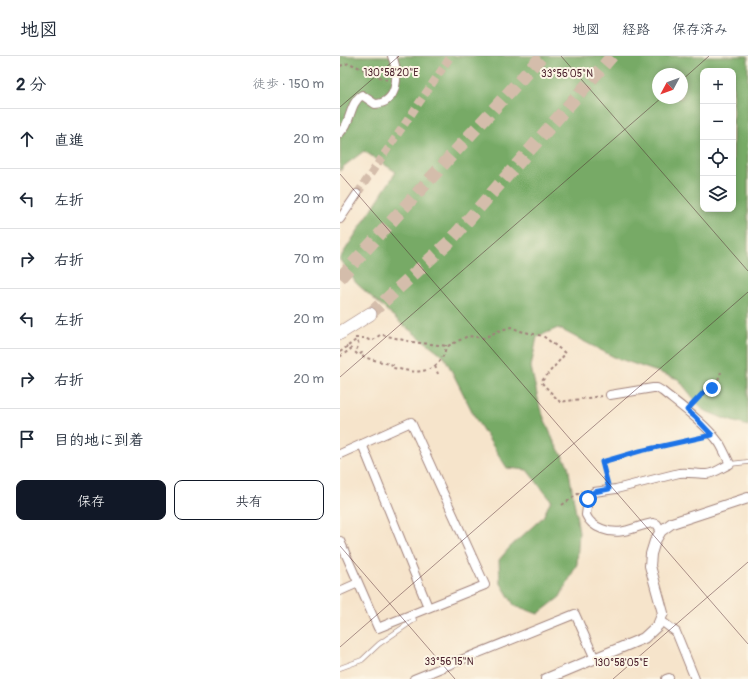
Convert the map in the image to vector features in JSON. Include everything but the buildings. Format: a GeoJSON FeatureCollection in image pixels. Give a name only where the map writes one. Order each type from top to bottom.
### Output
{"type":"FeatureCollection","features":[{"type":"Feature","properties":{"kind":"main road"},"geometry":{"type":"LineString","coordinates":[[340,333],[370,314]]}},
{"type":"Feature","properties":{"kind":"street"},"geometry":{"type":"LineString","coordinates":[[340,132],[346,126],[359,97],[365,96],[375,104],[387,101],[391,97],[396,83],[392,56]]}},
{"type":"Feature","properties":{"kind":"street"},"geometry":{"type":"LineString","coordinates":[[340,219],[357,194]]}},
{"type":"Feature","properties":{"kind":"street"},"geometry":{"type":"LineString","coordinates":[[610,395],[657,388],[695,417],[720,444],[730,464],[706,474],[689,472],[679,473],[594,492],[588,499],[586,515],[591,524],[596,527],[618,533],[653,523],[657,524],[662,531]]}},
{"type":"Feature","properties":{"kind":"street"},"geometry":{"type":"LineString","coordinates":[[340,454],[411,422],[485,585],[378,628],[340,541]]}},
{"type":"Feature","properties":{"kind":"street"},"geometry":{"type":"LineString","coordinates":[[362,444],[428,607]]}},
{"type":"Feature","properties":{"kind":"street"},"geometry":{"type":"LineString","coordinates":[[546,679],[644,638],[658,625],[663,612],[650,566],[654,540],[672,523],[748,498]]}},
{"type":"Feature","properties":{"kind":"street"},"geometry":{"type":"LineString","coordinates":[[340,591],[358,583]]}},
{"type":"Feature","properties":{"kind":"street"},"geometry":{"type":"LineString","coordinates":[[414,679],[575,614],[594,659]]}},
{"type":"Feature","properties":{"kind":"street"},"geometry":{"type":"LineString","coordinates":[[660,620],[676,632],[695,679]]}},
{"type":"Feature","properties":{"kind":"lane"},"geometry":{"type":"LineString","coordinates":[[730,464],[748,462]]}},
{"type":"Feature","properties":{"kind":"lane"},"geometry":{"type":"LineString","coordinates":[[340,668],[362,660],[379,644],[414,620],[412,614]]}},
{"type":"Feature","properties":{"kind":"path"},"geometry":{"type":"LineString","coordinates":[[340,66],[349,63],[396,83]]}},
{"type":"Feature","properties":{"kind":"path"},"geometry":{"type":"LineString","coordinates":[[354,338],[374,340],[383,334],[418,343],[446,345],[455,343],[468,336],[484,338],[498,330],[509,327],[540,335],[565,353],[541,382],[560,402],[610,395]]}},
{"type":"Feature","properties":{"kind":"path"},"geometry":{"type":"LineString","coordinates":[[340,354],[351,349],[348,346],[356,340],[359,346],[355,352],[358,355],[362,353],[364,355],[363,357],[393,365],[393,368],[422,372],[435,366],[442,359],[445,353],[446,345]]}},
{"type":"Feature","properties":{"kind":"path"},"geometry":{"type":"LineString","coordinates":[[435,366],[438,374]]}},
{"type":"Feature","properties":{"kind":"path"},"geometry":{"type":"LineString","coordinates":[[687,410],[705,391],[716,385],[721,372]]}},
{"type":"Feature","properties":{"kind":"path"},"geometry":{"type":"LineString","coordinates":[[609,489],[602,462],[640,451],[712,435]]}},
{"type":"Feature","properties":{"kind":"green space"},"geometry":{"type":"Polygon","coordinates":[[[340,56],[748,56],[748,426],[703,410],[678,379],[614,357],[558,328],[537,337],[531,367],[540,408],[554,442],[568,465],[579,532],[577,564],[560,597],[538,614],[514,605],[500,582],[499,560],[510,547],[543,517],[551,500],[527,470],[507,468],[477,421],[444,356],[403,325],[356,283],[340,260],[396,172],[364,151],[344,166],[340,171],[340,56]]]}},
{"type":"Feature","properties":{"kind":"tunnel"},"geometry":{"type":"LineString","coordinates":[[357,194],[451,56]]}},
{"type":"Feature","properties":{"kind":"tunnel"},"geometry":{"type":"LineString","coordinates":[[340,278],[542,56]]}},
{"type":"Feature","properties":{"kind":"tunnel"},"geometry":{"type":"LineString","coordinates":[[370,314],[449,242],[612,56]]}},
{"type":"Feature","properties":{"kind":"route"},"geometry":{"type":"LineString","coordinates":[[588,499],[594,492],[609,489],[602,462],[640,451],[712,435],[687,410],[706,390],[712,388]]}}]}
